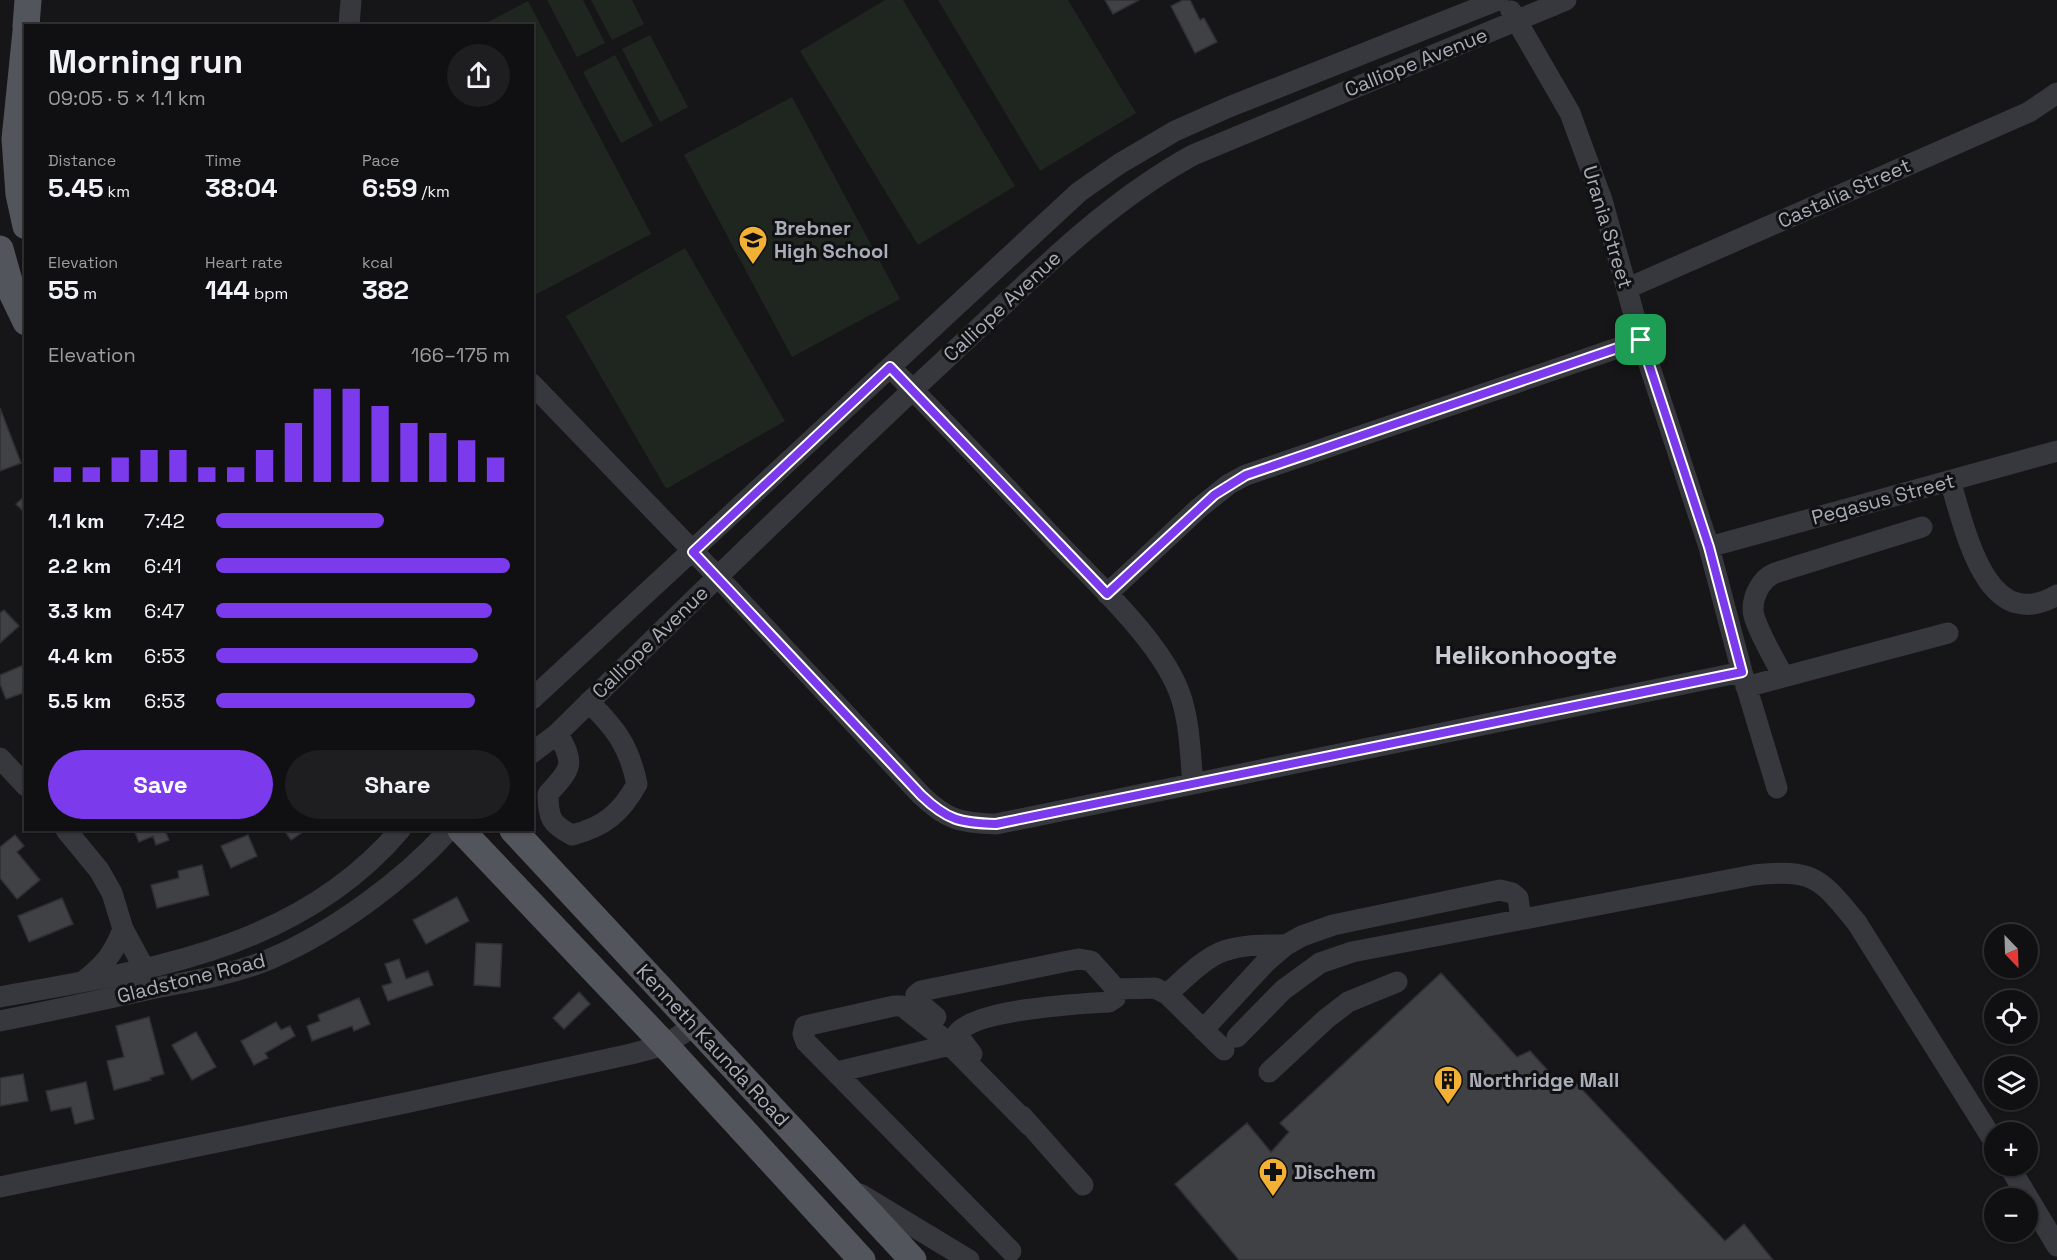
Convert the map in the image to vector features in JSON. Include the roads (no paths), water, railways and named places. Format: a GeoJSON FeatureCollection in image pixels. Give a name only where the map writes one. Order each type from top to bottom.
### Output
{"type":"FeatureCollection","features":[{"type":"Feature","properties":{"kind":"main road"},"geometry":{"type":"LineString","coordinates":[[26,24],[28,0]]}},
{"type":"Feature","properties":{"kind":"main road"},"geometry":{"type":"LineString","coordinates":[[24,51],[15,139],[19,194],[24,217]]}},
{"type":"Feature","properties":{"kind":"main road"},"geometry":{"type":"LineString","coordinates":[[0,249],[13,295],[24,318]]}},
{"type":"Feature","properties":{"kind":"main road","name":"Kenneth Kaunda Road"},"geometry":{"type":"LineString","coordinates":[[462,831],[665,1045],[862,1260]]}},
{"type":"Feature","properties":{"kind":"main road","name":"Kenneth Kaunda Road"},"geometry":{"type":"LineString","coordinates":[[514,831],[914,1260]]}},
{"type":"Feature","properties":{"kind":"street"},"geometry":{"type":"LineString","coordinates":[[349,24],[351,0]]}},
{"type":"Feature","properties":{"kind":"street","name":"Calliope Avenue"},"geometry":{"type":"LineString","coordinates":[[534,697],[1079,192],[1175,130],[1229,106],[1498,0]]}},
{"type":"Feature","properties":{"kind":"street","name":"Urania Street"},"geometry":{"type":"LineString","coordinates":[[1505,0],[1570,113],[1602,200],[1641,340],[1709,547],[1744,679],[1777,788]]}},
{"type":"Feature","properties":{"kind":"street","name":"Calliope Avenue"},"geometry":{"type":"LineString","coordinates":[[534,751],[558,733],[717,576],[913,390],[1082,232],[1124,198],[1163,171],[1193,155],[1566,0]]}},
{"type":"Feature","properties":{"kind":"street","name":"Castalia Street"},"geometry":{"type":"LineString","coordinates":[[1628,288],[2029,112],[2057,93]]}},
{"type":"Feature","properties":{"kind":"street"},"geometry":{"type":"LineString","coordinates":[[1107,594],[1206,501],[1246,475],[1641,340]]}},
{"type":"Feature","properties":{"kind":"street"},"geometry":{"type":"LineString","coordinates":[[890,367],[1107,594],[1151,644],[1166,665],[1178,690],[1189,736],[1193,783]]}},
{"type":"Feature","properties":{"kind":"street"},"geometry":{"type":"LineString","coordinates":[[534,386],[717,576],[921,795],[938,812],[963,821],[996,824],[1193,783],[1744,679],[1783,676],[1948,633]]}},
{"type":"Feature","properties":{"kind":"street","name":"Pegasus Street"},"geometry":{"type":"LineString","coordinates":[[1709,547],[2057,451]]}},
{"type":"Feature","properties":{"kind":"street"},"geometry":{"type":"LineString","coordinates":[[1950,481],[1975,559],[1983,576],[1999,592],[2013,601],[2032,605],[2044,603],[2057,595]]}},
{"type":"Feature","properties":{"kind":"street"},"geometry":{"type":"LineString","coordinates":[[1783,676],[1754,615],[1756,595],[1764,580],[1775,573],[1922,527]]}},
{"type":"Feature","properties":{"kind":"street"},"geometry":{"type":"LineString","coordinates":[[558,733],[569,754],[568,770],[548,794],[548,812],[556,827],[572,835],[590,831],[615,815],[628,800],[637,784],[624,743],[609,721],[589,702]]}},
{"type":"Feature","properties":{"kind":"street"},"geometry":{"type":"LineString","coordinates":[[0,758],[24,784]]}},
{"type":"Feature","properties":{"kind":"street"},"geometry":{"type":"LineString","coordinates":[[67,831],[99,870],[112,893],[123,929],[144,968],[148,990]]}},
{"type":"Feature","properties":{"kind":"street","name":"Gladstone Road"},"geometry":{"type":"LineString","coordinates":[[0,996],[144,968],[219,947],[263,931],[300,913],[356,875],[399,831]]}},
{"type":"Feature","properties":{"kind":"street","name":"Gladstone Road"},"geometry":{"type":"LineString","coordinates":[[0,1021],[215,976],[269,959],[320,934],[388,885],[448,831]]}},
{"type":"Feature","properties":{"kind":"street"},"geometry":{"type":"LineString","coordinates":[[1083,1185],[918,1002],[916,995],[921,991],[1079,959],[1091,961],[1116,989],[1155,988],[1167,994],[1203,1029],[1231,1043],[1283,990],[1320,963],[1352,952],[1754,875],[1796,873],[1819,882],[1834,895],[1857,923],[1984,1125]]}},
{"type":"Feature","properties":{"kind":"street"},"geometry":{"type":"LineString","coordinates":[[1203,1029],[1266,962],[1286,945],[1302,936],[1332,925],[1500,890],[1512,893],[1518,898],[1521,919]]}},
{"type":"Feature","properties":{"kind":"street"},"geometry":{"type":"LineString","coordinates":[[90,1003],[84,981],[109,958],[116,948],[123,929]]}},
{"type":"Feature","properties":{"kind":"street"},"geometry":{"type":"LineString","coordinates":[[1167,994],[1222,951],[1249,945],[1286,945]]}},
{"type":"Feature","properties":{"kind":"street"},"geometry":{"type":"LineString","coordinates":[[1269,1072],[1326,1019],[1348,1002],[1397,982]]}},
{"type":"Feature","properties":{"kind":"street"},"geometry":{"type":"LineString","coordinates":[[837,1072],[946,1046],[961,1029],[1026,1009],[1109,1002],[1114,998],[1116,989]]}},
{"type":"Feature","properties":{"kind":"street"},"geometry":{"type":"LineString","coordinates":[[952,1038],[944,1039],[902,1006],[805,1026],[803,1034],[806,1042],[1011,1251]]}},
{"type":"Feature","properties":{"kind":"street"},"geometry":{"type":"LineString","coordinates":[[0,1187],[405,1103],[665,1045],[694,1026]]}},
{"type":"Feature","properties":{"kind":"street"},"geometry":{"type":"LineString","coordinates":[[2015,1176],[2057,1246]]}},
{"type":"Feature","properties":{"kind":"street"},"geometry":{"type":"LineString","coordinates":[[841,1183],[969,1260]]}},
{"type":"Feature","properties":{"kind":"place","name":"Brebner High School"},"geometry":{"type":"Point","coordinates":[753,266]}},
{"type":"Feature","properties":{"kind":"place","name":"Northridge Mall"},"geometry":{"type":"Point","coordinates":[1448,1106]}},
{"type":"Feature","properties":{"kind":"place","name":"Dischem"},"geometry":{"type":"Point","coordinates":[1273,1198]}},
{"type":"Feature","properties":{"kind":"district","name":"Helikonhoogte"},"geometry":{"type":"Point","coordinates":[1526,655]}}]}
